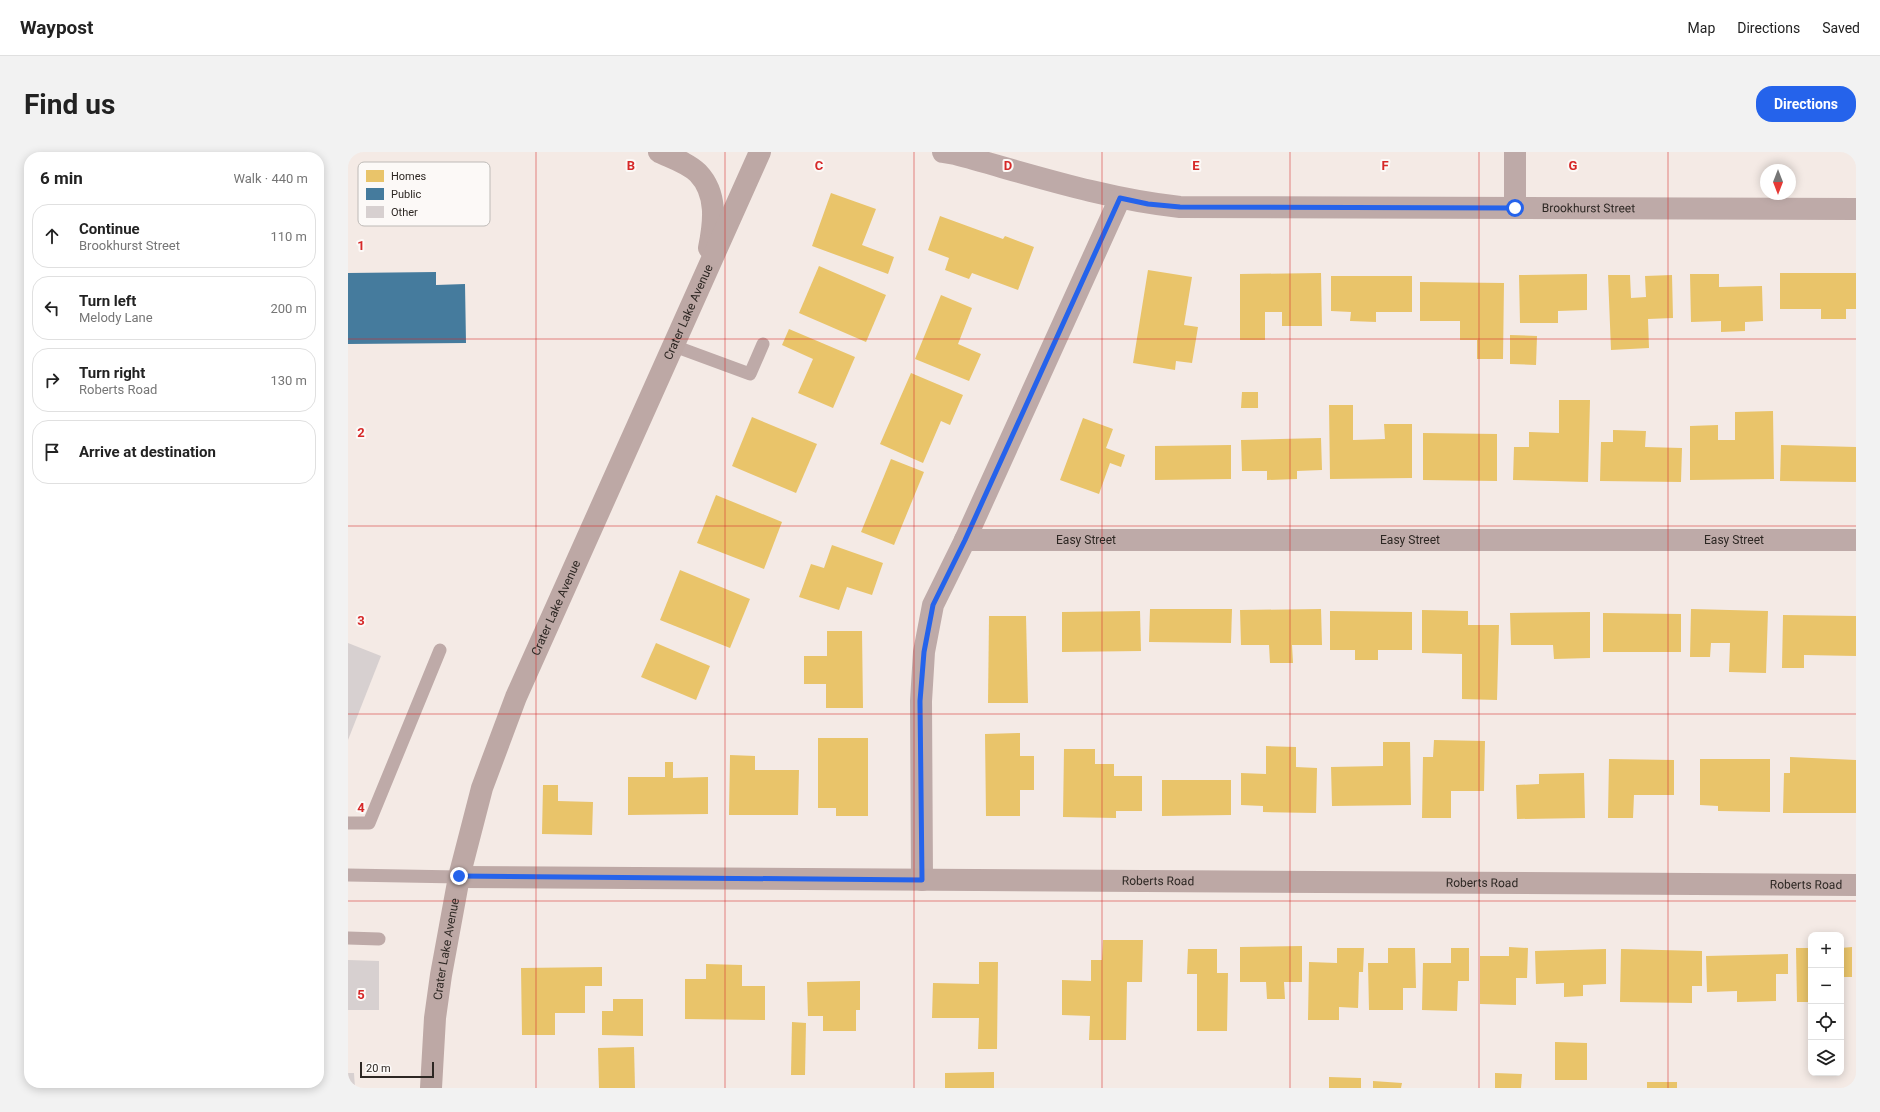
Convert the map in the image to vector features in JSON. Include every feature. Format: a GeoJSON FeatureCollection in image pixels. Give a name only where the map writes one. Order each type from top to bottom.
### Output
{"type":"FeatureCollection","features":[{"type":"Feature","properties":{"kind":"street"},"geometry":{"type":"LineString","coordinates":[[659,152],[682,162],[698,173],[712,200],[714,217],[702,282]]}},
{"type":"Feature","properties":{"kind":"street","name":"Crater Lake Avenue"},"geometry":{"type":"LineString","coordinates":[[431,1088],[435,1018],[441,975],[459,876],[482,788],[516,697],[760,152]]}},
{"type":"Feature","properties":{"kind":"street","name":"Brookhurst Street"},"geometry":{"type":"LineString","coordinates":[[943,152],[1120,198],[1148,204],[1180,207],[1856,209]]}},
{"type":"Feature","properties":{"kind":"street"},"geometry":{"type":"LineString","coordinates":[[1515,152],[1515,208]]}},
{"type":"Feature","properties":{"kind":"street"},"geometry":{"type":"LineString","coordinates":[[922,880],[920,701],[924,652],[933,605],[965,540],[1120,198]]}},
{"type":"Feature","properties":{"kind":"street","name":"Easy Street"},"geometry":{"type":"LineString","coordinates":[[965,540],[1856,540]]}},
{"type":"Feature","properties":{"kind":"street","name":"Roberts Road"},"geometry":{"type":"LineString","coordinates":[[459,876],[1856,885]]}},
{"type":"Feature","properties":{"kind":"lane"},"geometry":{"type":"LineString","coordinates":[[674,346],[750,374],[763,344]]}},
{"type":"Feature","properties":{"kind":"lane"},"geometry":{"type":"LineString","coordinates":[[348,823],[369,823],[440,650]]}},
{"type":"Feature","properties":{"kind":"lane"},"geometry":{"type":"LineString","coordinates":[[348,876],[459,876]]}},
{"type":"Feature","properties":{"kind":"lane"},"geometry":{"type":"LineString","coordinates":[[348,938],[379,939]]}},
{"type":"Feature","properties":{"kind":"building: Homes"},"geometry":{"type":"Polygon","coordinates":[[[831,193],[876,209],[862,245],[894,257],[888,274],[812,246],[831,193]]]}},
{"type":"Feature","properties":{"kind":"building: Homes"},"geometry":{"type":"Polygon","coordinates":[[[940,216],[1003,239],[1005,236],[1034,247],[1018,290],[972,273],[969,279],[945,270],[949,258],[928,250],[940,216]]]}},
{"type":"Feature","properties":{"kind":"building: Homes"},"geometry":{"type":"Polygon","coordinates":[[[819,266],[886,295],[866,342],[799,313],[819,266]]]}},
{"type":"Feature","properties":{"kind":"building: Homes"},"geometry":{"type":"Polygon","coordinates":[[[1148,270],[1192,277],[1184,325],[1198,327],[1192,363],[1176,361],[1175,370],[1133,363],[1148,270]]]}},
{"type":"Feature","properties":{"kind":"building: Homes"},"geometry":{"type":"Polygon","coordinates":[[[1321,273],[1322,326],[1282,326],[1282,312],[1265,312],[1265,340],[1240,340],[1240,274],[1321,273]]]}},
{"type":"Feature","properties":{"kind":"building: Homes"},"geometry":{"type":"Polygon","coordinates":[[[1780,273],[1856,273],[1856,309],[1846,309],[1846,319],[1821,319],[1821,309],[1780,309],[1780,273]]]}},
{"type":"Feature","properties":{"kind":"building: Homes"},"geometry":{"type":"Polygon","coordinates":[[[1587,274],[1587,310],[1558,311],[1558,323],[1520,323],[1519,275],[1587,274]]]}},
{"type":"Feature","properties":{"kind":"building: Homes"},"geometry":{"type":"Polygon","coordinates":[[[1690,274],[1719,274],[1719,287],[1762,286],[1763,321],[1745,322],[1745,331],[1721,332],[1721,321],[1691,322],[1690,274]]]}},
{"type":"Feature","properties":{"kind":"building: Homes"},"geometry":{"type":"Polygon","coordinates":[[[1608,275],[1630,275],[1631,298],[1646,297],[1645,276],[1672,275],[1673,318],[1648,319],[1649,348],[1611,350],[1608,275]]]}},
{"type":"Feature","properties":{"kind":"building: Homes"},"geometry":{"type":"Polygon","coordinates":[[[1331,276],[1412,276],[1412,312],[1376,312],[1376,322],[1350,321],[1351,312],[1331,311],[1331,276]]]}},
{"type":"Feature","properties":{"kind":"building: Homes"},"geometry":{"type":"Polygon","coordinates":[[[1420,282],[1504,283],[1503,359],[1477,359],[1477,340],[1460,340],[1460,321],[1420,321],[1420,282]]]}},
{"type":"Feature","properties":{"kind":"building: Homes"},"geometry":{"type":"Polygon","coordinates":[[[941,295],[972,308],[958,344],[981,354],[969,381],[915,359],[941,295]]]}},
{"type":"Feature","properties":{"kind":"building: Homes"},"geometry":{"type":"Polygon","coordinates":[[[789,329],[855,357],[833,408],[798,393],[813,359],[782,345],[789,329]]]}},
{"type":"Feature","properties":{"kind":"building: Homes"},"geometry":{"type":"Polygon","coordinates":[[[1510,335],[1537,336],[1536,365],[1510,364],[1510,335]]]}},
{"type":"Feature","properties":{"kind":"building: Homes"},"geometry":{"type":"Polygon","coordinates":[[[911,373],[963,395],[950,425],[941,421],[923,463],[880,444],[911,373]]]}},
{"type":"Feature","properties":{"kind":"building: Homes"},"geometry":{"type":"Polygon","coordinates":[[[1242,392],[1258,392],[1258,408],[1241,408],[1242,392]]]}},
{"type":"Feature","properties":{"kind":"building: Homes"},"geometry":{"type":"Polygon","coordinates":[[[1559,400],[1590,400],[1588,482],[1513,480],[1514,447],[1529,447],[1529,432],[1559,433],[1559,400]]]}},
{"type":"Feature","properties":{"kind":"building: Homes"},"geometry":{"type":"Polygon","coordinates":[[[1329,405],[1353,405],[1353,440],[1385,439],[1384,424],[1412,424],[1412,478],[1330,479],[1329,405]]]}},
{"type":"Feature","properties":{"kind":"building: Homes"},"geometry":{"type":"Polygon","coordinates":[[[1773,411],[1774,479],[1690,480],[1690,426],[1718,425],[1718,440],[1735,440],[1735,412],[1773,411]]]}},
{"type":"Feature","properties":{"kind":"building: Homes"},"geometry":{"type":"Polygon","coordinates":[[[752,417],[817,444],[796,493],[732,466],[752,417]]]}},
{"type":"Feature","properties":{"kind":"building: Homes"},"geometry":{"type":"Polygon","coordinates":[[[1083,418],[1113,429],[1106,448],[1125,455],[1121,467],[1110,463],[1099,494],[1060,480],[1083,418]]]}},
{"type":"Feature","properties":{"kind":"building: Homes"},"geometry":{"type":"Polygon","coordinates":[[[1613,430],[1646,431],[1645,447],[1682,448],[1681,482],[1600,481],[1601,442],[1613,442],[1613,430]]]}},
{"type":"Feature","properties":{"kind":"building: Homes"},"geometry":{"type":"Polygon","coordinates":[[[1423,433],[1497,434],[1497,481],[1423,480],[1423,433]]]}},
{"type":"Feature","properties":{"kind":"building: Homes"},"geometry":{"type":"Polygon","coordinates":[[[1321,438],[1322,470],[1297,471],[1297,479],[1267,480],[1267,471],[1242,471],[1241,440],[1321,438]]]}},
{"type":"Feature","properties":{"kind":"building: Homes"},"geometry":{"type":"Polygon","coordinates":[[[1231,445],[1231,479],[1155,480],[1155,446],[1231,445]]]}},
{"type":"Feature","properties":{"kind":"building: Homes"},"geometry":{"type":"Polygon","coordinates":[[[1781,445],[1856,447],[1856,482],[1780,481],[1781,445]]]}},
{"type":"Feature","properties":{"kind":"building: Homes"},"geometry":{"type":"Polygon","coordinates":[[[891,459],[924,472],[894,545],[861,532],[891,459]]]}},
{"type":"Feature","properties":{"kind":"building: Homes"},"geometry":{"type":"Polygon","coordinates":[[[716,495],[782,522],[764,569],[697,543],[716,495]]]}},
{"type":"Feature","properties":{"kind":"building: Homes"},"geometry":{"type":"Polygon","coordinates":[[[832,545],[883,563],[872,595],[847,587],[839,610],[799,597],[811,564],[824,568],[832,545]]]}},
{"type":"Feature","properties":{"kind":"building: Homes"},"geometry":{"type":"Polygon","coordinates":[[[680,570],[750,599],[730,648],[660,620],[680,570]]]}},
{"type":"Feature","properties":{"kind":"building: Homes"},"geometry":{"type":"Polygon","coordinates":[[[1150,609],[1232,609],[1231,643],[1149,642],[1150,609]]]}},
{"type":"Feature","properties":{"kind":"building: Homes"},"geometry":{"type":"Polygon","coordinates":[[[1321,609],[1322,645],[1292,645],[1293,663],[1270,663],[1269,645],[1241,645],[1240,610],[1321,609]]]}},
{"type":"Feature","properties":{"kind":"building: Homes"},"geometry":{"type":"Polygon","coordinates":[[[1691,609],[1768,611],[1766,673],[1729,672],[1730,643],[1711,643],[1710,657],[1690,657],[1691,609]]]}},
{"type":"Feature","properties":{"kind":"building: Homes"},"geometry":{"type":"Polygon","coordinates":[[[1422,610],[1468,611],[1468,625],[1499,625],[1497,700],[1462,699],[1462,654],[1422,653],[1422,610]]]}},
{"type":"Feature","properties":{"kind":"building: Homes"},"geometry":{"type":"Polygon","coordinates":[[[1140,611],[1141,651],[1062,652],[1062,612],[1140,611]]]}},
{"type":"Feature","properties":{"kind":"building: Homes"},"geometry":{"type":"Polygon","coordinates":[[[1330,611],[1412,612],[1412,650],[1378,650],[1378,660],[1355,660],[1355,650],[1330,650],[1330,611]]]}},
{"type":"Feature","properties":{"kind":"building: Homes"},"geometry":{"type":"Polygon","coordinates":[[[1590,612],[1590,658],[1554,659],[1553,645],[1511,645],[1510,613],[1590,612]]]}},
{"type":"Feature","properties":{"kind":"building: Homes"},"geometry":{"type":"Polygon","coordinates":[[[1603,613],[1681,614],[1681,652],[1603,652],[1603,613]]]}},
{"type":"Feature","properties":{"kind":"building: Homes"},"geometry":{"type":"Polygon","coordinates":[[[1783,615],[1856,616],[1856,656],[1804,655],[1804,668],[1782,668],[1783,615]]]}},
{"type":"Feature","properties":{"kind":"building: Homes"},"geometry":{"type":"Polygon","coordinates":[[[989,616],[1026,616],[1028,703],[988,703],[989,616]]]}},
{"type":"Feature","properties":{"kind":"building: Homes"},"geometry":{"type":"Polygon","coordinates":[[[827,631],[862,631],[863,708],[826,708],[826,684],[804,684],[804,656],[827,656],[827,631]]]}},
{"type":"Feature","properties":{"kind":"building: Homes"},"geometry":{"type":"Polygon","coordinates":[[[656,643],[710,666],[696,700],[641,677],[656,643]]]}},
{"type":"Feature","properties":{"kind":"building: Homes"},"geometry":{"type":"Polygon","coordinates":[[[1020,733],[1020,756],[1034,756],[1034,790],[1020,790],[1020,816],[986,816],[985,734],[1020,733]]]}},
{"type":"Feature","properties":{"kind":"building: Homes"},"geometry":{"type":"Polygon","coordinates":[[[818,738],[868,738],[868,816],[836,816],[836,808],[818,808],[818,738]]]}},
{"type":"Feature","properties":{"kind":"building: Homes"},"geometry":{"type":"Polygon","coordinates":[[[1434,740],[1485,741],[1484,791],[1451,791],[1451,818],[1422,818],[1423,757],[1433,757],[1434,740]]]}},
{"type":"Feature","properties":{"kind":"building: Homes"},"geometry":{"type":"Polygon","coordinates":[[[1383,742],[1410,742],[1411,805],[1332,806],[1331,767],[1383,766],[1383,742]]]}},
{"type":"Feature","properties":{"kind":"building: Homes"},"geometry":{"type":"Polygon","coordinates":[[[1266,746],[1296,747],[1296,767],[1317,768],[1316,813],[1263,812],[1263,806],[1241,805],[1241,773],[1266,774],[1266,746]]]}},
{"type":"Feature","properties":{"kind":"building: Homes"},"geometry":{"type":"Polygon","coordinates":[[[1064,749],[1095,749],[1095,764],[1114,764],[1114,776],[1142,776],[1142,811],[1116,811],[1116,818],[1063,817],[1064,749]]]}},
{"type":"Feature","properties":{"kind":"building: Homes"},"geometry":{"type":"Polygon","coordinates":[[[730,755],[755,756],[755,770],[799,770],[798,815],[729,815],[730,755]]]}},
{"type":"Feature","properties":{"kind":"building: Homes"},"geometry":{"type":"Polygon","coordinates":[[[1790,757],[1856,760],[1856,813],[1783,813],[1784,773],[1790,773],[1790,757]]]}},
{"type":"Feature","properties":{"kind":"building: Homes"},"geometry":{"type":"Polygon","coordinates":[[[1609,759],[1674,760],[1674,795],[1634,795],[1633,818],[1608,818],[1609,759]]]}},
{"type":"Feature","properties":{"kind":"building: Homes"},"geometry":{"type":"Polygon","coordinates":[[[1700,759],[1770,759],[1770,812],[1718,811],[1718,806],[1700,805],[1700,759]]]}},
{"type":"Feature","properties":{"kind":"building: Homes"},"geometry":{"type":"Polygon","coordinates":[[[665,762],[673,762],[673,778],[708,777],[708,814],[628,815],[628,777],[665,777],[665,762]]]}},
{"type":"Feature","properties":{"kind":"building: Homes"},"geometry":{"type":"Polygon","coordinates":[[[1584,773],[1585,818],[1517,819],[1516,785],[1539,784],[1539,774],[1584,773]]]}},
{"type":"Feature","properties":{"kind":"building: Homes"},"geometry":{"type":"Polygon","coordinates":[[[1162,780],[1231,780],[1231,815],[1162,816],[1162,780]]]}},
{"type":"Feature","properties":{"kind":"building: Homes"},"geometry":{"type":"Polygon","coordinates":[[[543,785],[558,785],[558,801],[593,802],[592,835],[542,834],[543,785]]]}},
{"type":"Feature","properties":{"kind":"building: Homes"},"geometry":{"type":"Polygon","coordinates":[[[1103,940],[1143,940],[1142,982],[1127,982],[1126,1040],[1089,1040],[1090,1016],[1062,1015],[1062,980],[1091,981],[1091,960],[1102,960],[1103,940]]]}},
{"type":"Feature","properties":{"kind":"building: Homes"},"geometry":{"type":"Polygon","coordinates":[[[1302,946],[1302,982],[1284,982],[1285,999],[1267,999],[1266,982],[1240,982],[1240,947],[1302,946]]]}},
{"type":"Feature","properties":{"kind":"building: Homes"},"geometry":{"type":"Polygon","coordinates":[[[1509,947],[1528,948],[1527,978],[1516,978],[1516,1005],[1480,1004],[1480,956],[1509,956],[1509,947]]]}},
{"type":"Feature","properties":{"kind":"building: Homes"},"geometry":{"type":"Polygon","coordinates":[[[1852,947],[1852,977],[1844,977],[1844,948],[1852,947]]]}},
{"type":"Feature","properties":{"kind":"building: Homes"},"geometry":{"type":"Polygon","coordinates":[[[1337,948],[1364,948],[1363,972],[1359,972],[1358,1008],[1339,1007],[1339,1020],[1308,1020],[1309,962],[1337,963],[1337,948]]]}},
{"type":"Feature","properties":{"kind":"building: Homes"},"geometry":{"type":"Polygon","coordinates":[[[1388,948],[1415,948],[1416,988],[1403,988],[1403,1010],[1369,1010],[1368,963],[1388,963],[1388,948]]]}},
{"type":"Feature","properties":{"kind":"building: Homes"},"geometry":{"type":"Polygon","coordinates":[[[1451,948],[1469,948],[1469,981],[1458,981],[1457,1011],[1422,1010],[1423,963],[1451,963],[1451,948]]]}},
{"type":"Feature","properties":{"kind":"building: Homes"},"geometry":{"type":"Polygon","coordinates":[[[1796,948],[1808,948],[1808,1002],[1797,1002],[1796,948]]]}},
{"type":"Feature","properties":{"kind":"building: Homes"},"geometry":{"type":"Polygon","coordinates":[[[1188,949],[1217,949],[1217,973],[1228,973],[1227,1031],[1197,1031],[1197,974],[1187,974],[1188,949]]]}},
{"type":"Feature","properties":{"kind":"building: Homes"},"geometry":{"type":"Polygon","coordinates":[[[1606,949],[1606,984],[1583,985],[1583,996],[1564,997],[1564,983],[1536,984],[1535,951],[1606,949]]]}},
{"type":"Feature","properties":{"kind":"building: Homes"},"geometry":{"type":"Polygon","coordinates":[[[1621,949],[1702,951],[1702,986],[1692,986],[1692,1003],[1620,1002],[1621,949]]]}},
{"type":"Feature","properties":{"kind":"building: Homes"},"geometry":{"type":"Polygon","coordinates":[[[1788,954],[1788,974],[1776,974],[1776,1001],[1737,1002],[1737,991],[1707,992],[1706,956],[1788,954]]]}},
{"type":"Feature","properties":{"kind":"building: Homes"},"geometry":{"type":"Polygon","coordinates":[[[979,962],[998,962],[997,1049],[978,1049],[979,1018],[932,1018],[933,983],[979,984],[979,962]]]}},
{"type":"Feature","properties":{"kind":"building: Homes"},"geometry":{"type":"Polygon","coordinates":[[[706,964],[742,965],[742,986],[765,986],[765,1020],[685,1019],[685,979],[706,979],[706,964]]]}},
{"type":"Feature","properties":{"kind":"building: Homes"},"geometry":{"type":"Polygon","coordinates":[[[602,967],[602,986],[585,986],[585,1013],[555,1013],[555,1035],[522,1035],[521,968],[602,967]]]}},
{"type":"Feature","properties":{"kind":"building: Homes"},"geometry":{"type":"Polygon","coordinates":[[[860,981],[860,1010],[856,1010],[856,1031],[823,1031],[823,1016],[808,1016],[807,982],[860,981]]]}},
{"type":"Feature","properties":{"kind":"building: Homes"},"geometry":{"type":"Polygon","coordinates":[[[613,999],[643,999],[643,1036],[602,1035],[602,1011],[613,1011],[613,999]]]}},
{"type":"Feature","properties":{"kind":"building: Homes"},"geometry":{"type":"Polygon","coordinates":[[[792,1022],[806,1023],[805,1075],[791,1075],[792,1022]]]}},
{"type":"Feature","properties":{"kind":"building: Homes"},"geometry":{"type":"Polygon","coordinates":[[[1555,1042],[1587,1043],[1587,1080],[1555,1080],[1555,1042]]]}},
{"type":"Feature","properties":{"kind":"building: Homes"},"geometry":{"type":"Polygon","coordinates":[[[634,1047],[635,1088],[599,1088],[598,1048],[634,1047]]]}},
{"type":"Feature","properties":{"kind":"building: Homes"},"geometry":{"type":"Polygon","coordinates":[[[994,1072],[994,1088],[945,1088],[945,1073],[994,1072]]]}},
{"type":"Feature","properties":{"kind":"building: Homes"},"geometry":{"type":"Polygon","coordinates":[[[1495,1073],[1522,1074],[1521,1088],[1495,1088],[1495,1073]]]}},
{"type":"Feature","properties":{"kind":"building: Homes"},"geometry":{"type":"Polygon","coordinates":[[[1329,1077],[1361,1078],[1361,1088],[1329,1088],[1329,1077]]]}},
{"type":"Feature","properties":{"kind":"building: Homes"},"geometry":{"type":"Polygon","coordinates":[[[1373,1081],[1402,1083],[1401,1088],[1373,1088],[1373,1081]]]}},
{"type":"Feature","properties":{"kind":"building: Homes"},"geometry":{"type":"Polygon","coordinates":[[[1647,1082],[1677,1082],[1677,1088],[1647,1088],[1647,1082]]]}},
{"type":"Feature","properties":{"kind":"building: Public"},"geometry":{"type":"Polygon","coordinates":[[[436,272],[436,285],[465,284],[466,343],[348,344],[348,273],[436,272]]]}},
{"type":"Feature","properties":{"kind":"building: Other"},"geometry":{"type":"Polygon","coordinates":[[[348,643],[381,656],[348,740],[348,643]]]}},
{"type":"Feature","properties":{"kind":"building: Other"},"geometry":{"type":"Polygon","coordinates":[[[348,960],[379,961],[379,1010],[348,1010],[348,960]]]}},
{"type":"Feature","properties":{"kind":"building: Other"},"geometry":{"type":"Polygon","coordinates":[[[348,1073],[354,1073],[355,1088],[348,1088],[348,1073]]]}},
{"type":"Feature","properties":{"kind":"route"},"geometry":{"type":"LineString","coordinates":[[459,876],[922,880],[920,701],[924,652],[933,605],[965,540],[1120,198],[1148,204],[1180,207],[1515,208]]}}]}
